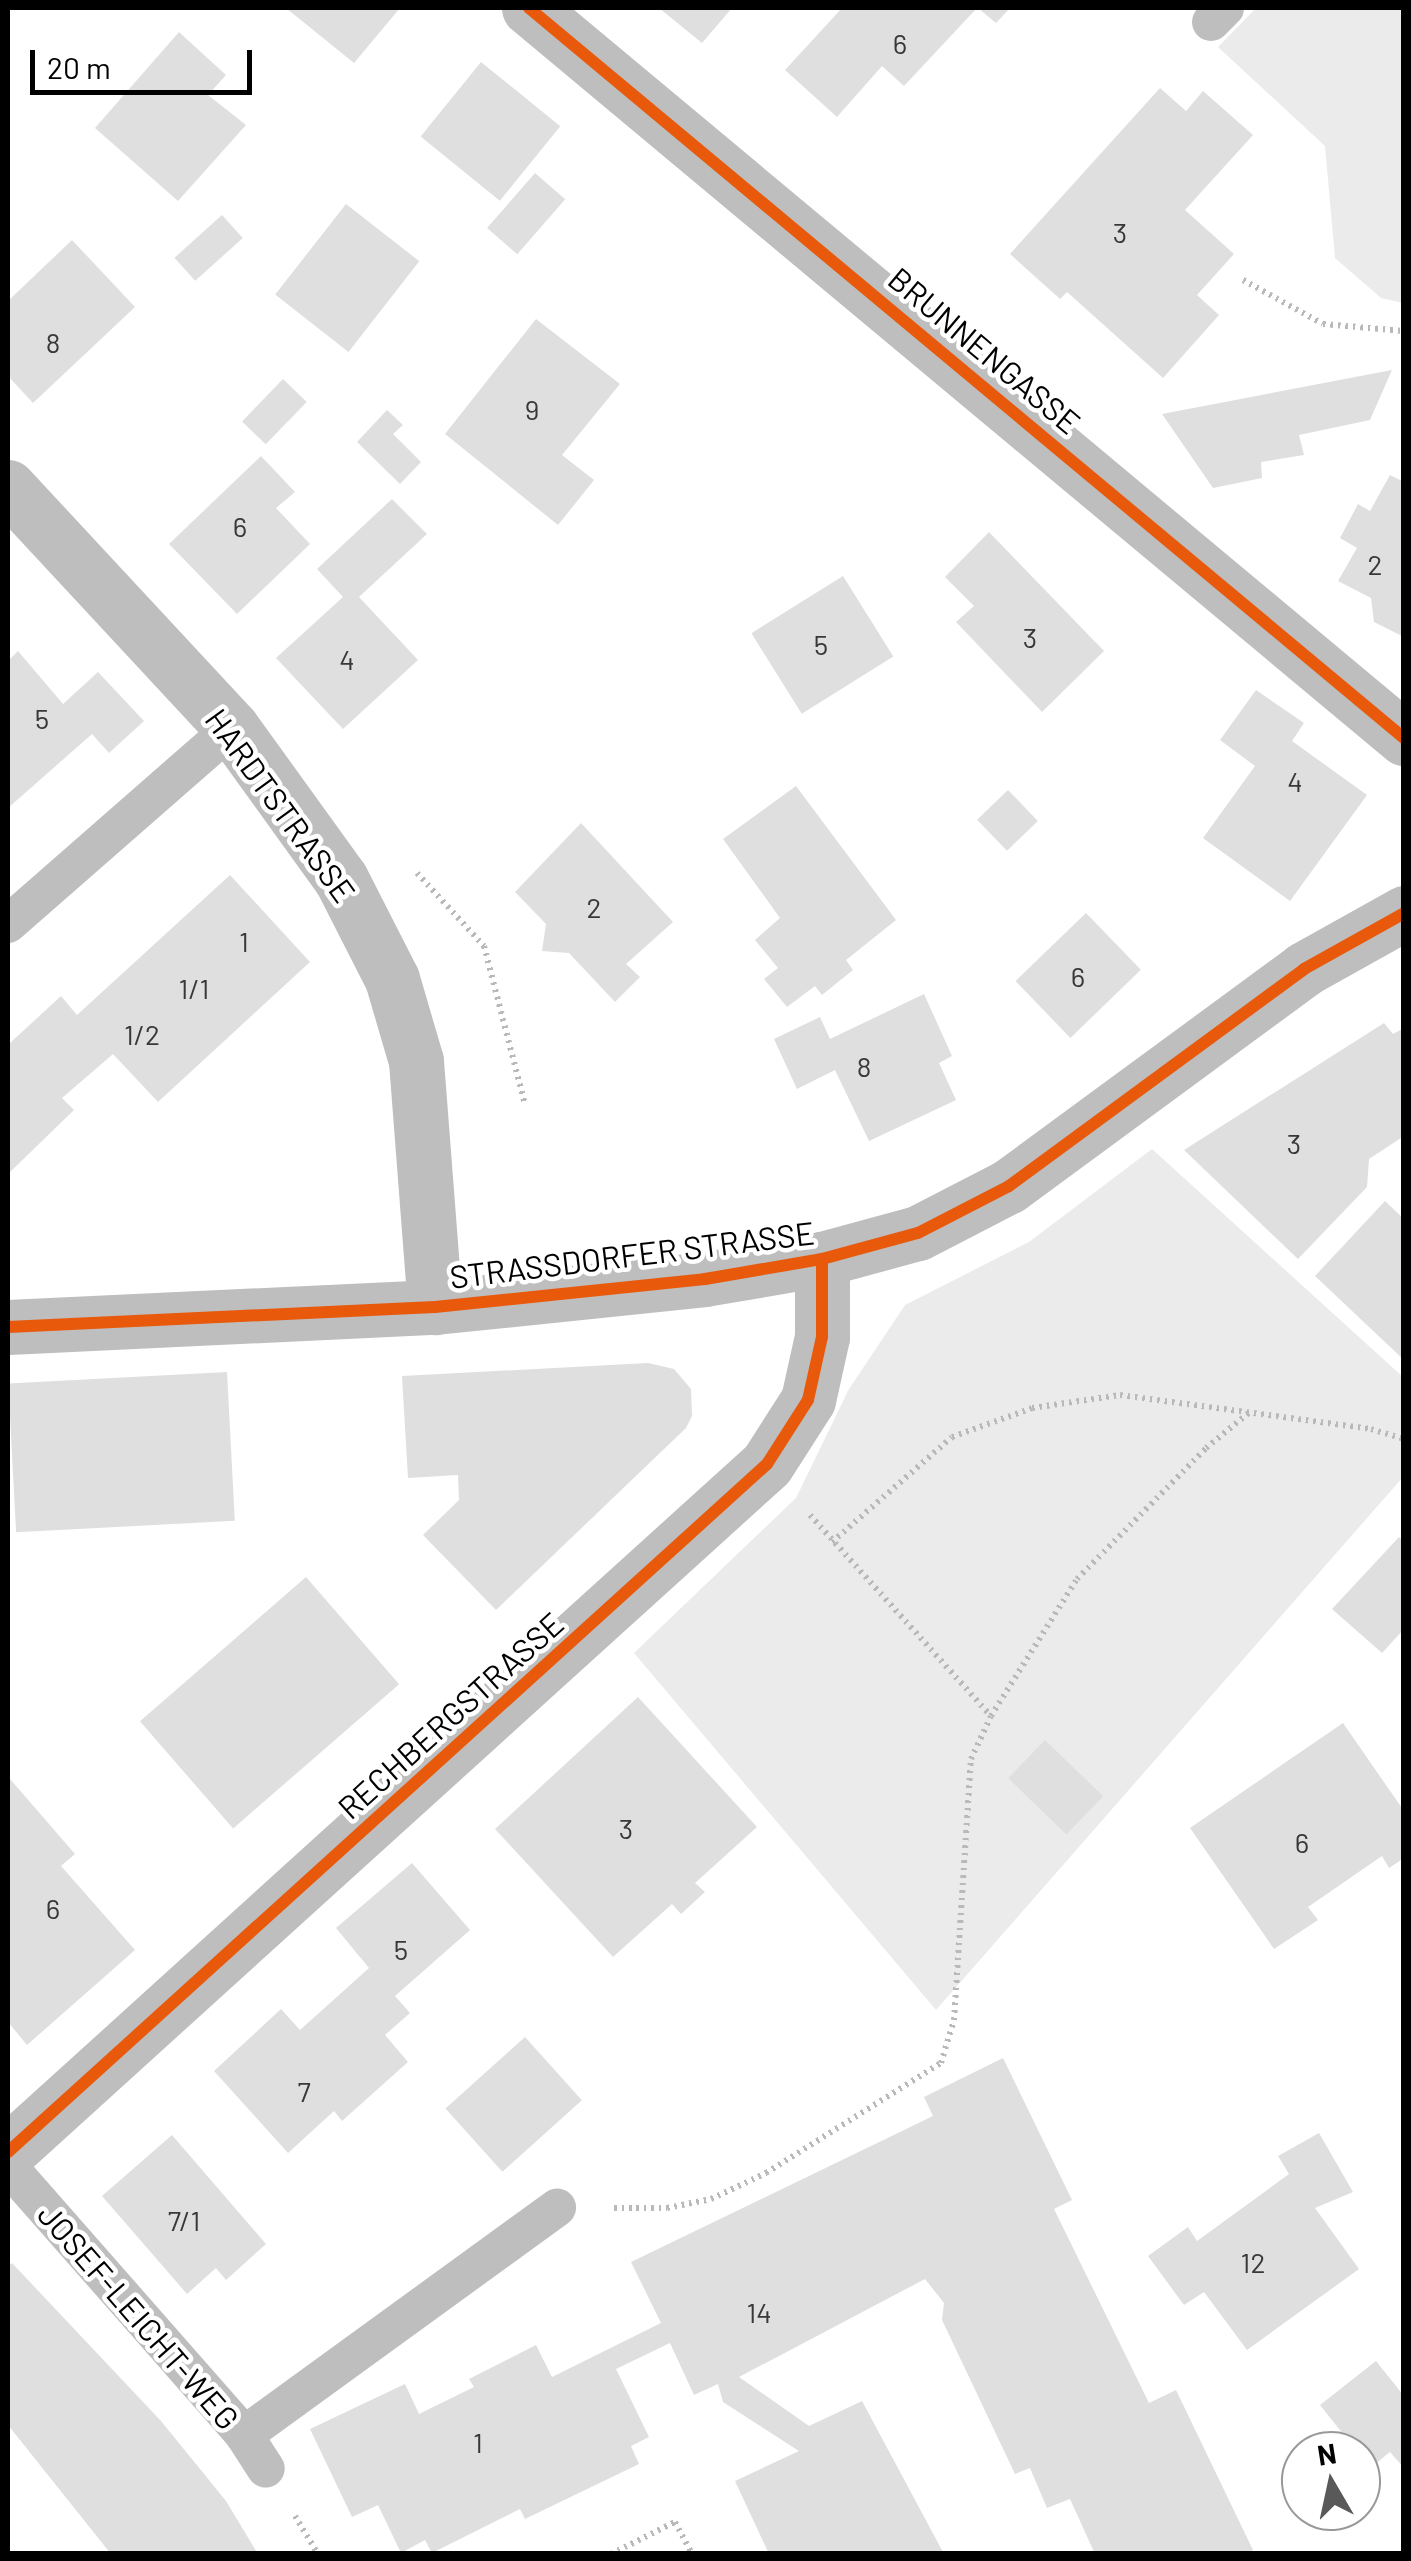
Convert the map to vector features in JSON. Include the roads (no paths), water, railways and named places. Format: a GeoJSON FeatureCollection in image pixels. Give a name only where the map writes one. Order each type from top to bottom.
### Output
{"type":"FeatureCollection","features":[{"type":"Feature","properties":{"kind":"street","name":"BRUNNENGASSE"},"geometry":{"type":"LineString","coordinates":[[529,8],[1404,738]]}},
{"type":"Feature","properties":{"kind":"street","name":"HARDTSTRASSE"},"geometry":{"type":"LineString","coordinates":[[8,487],[232,728],[341,879],[392,978],[416,1061],[435,1307]]}},
{"type":"Feature","properties":{"kind":"street","name":"STRASSDORFER STRASSE"},"geometry":{"type":"LineString","coordinates":[[8,1327],[435,1307],[705,1279],[822,1260],[918,1233],[1008,1186],[1304,969],[1404,913]]}},
{"type":"Feature","properties":{"kind":"street","name":"RECHBERGSTRASSE"},"geometry":{"type":"LineString","coordinates":[[8,2152],[768,1464],[808,1400],[822,1337],[822,1260]]}},
{"type":"Feature","properties":{"kind":"lane"},"geometry":{"type":"LineString","coordinates":[[8,924],[232,728]]}},
{"type":"Feature","properties":{"kind":"lane","name":"JOSEF-LEICHT-WEG"},"geometry":{"type":"LineString","coordinates":[[8,2166],[244,2436],[266,2469]]}},
{"type":"Feature","properties":{"kind":"lane"},"geometry":{"type":"LineString","coordinates":[[244,2436],[556,2208]]}}]}
